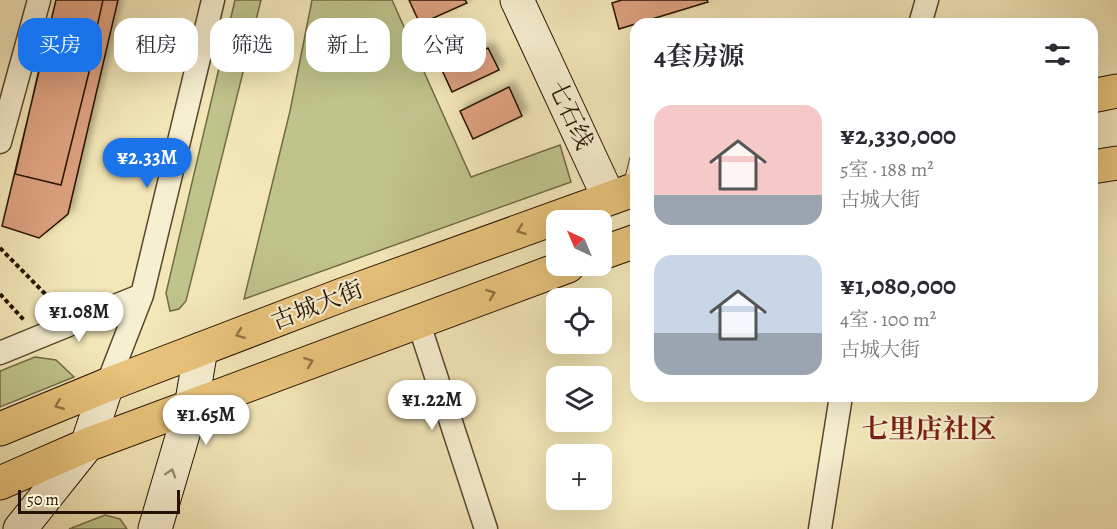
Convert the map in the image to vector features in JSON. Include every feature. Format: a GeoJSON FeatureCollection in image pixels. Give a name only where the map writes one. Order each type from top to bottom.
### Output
{"type":"FeatureCollection","features":[{"type":"Feature","properties":{"kind":"main road","name":"七石线"},"geometry":{"type":"LineString","coordinates":[[517,0],[624,193]]}},
{"type":"Feature","properties":{"kind":"main road"},"geometry":{"type":"LineString","coordinates":[[1098,95],[1117,91]]}},
{"type":"Feature","properties":{"kind":"main road"},"geometry":{"type":"LineString","coordinates":[[1098,166],[1117,163]]}},
{"type":"Feature","properties":{"kind":"main road","name":"古城大街"},"geometry":{"type":"LineString","coordinates":[[0,429],[107,385],[342,295],[624,193]]}},
{"type":"Feature","properties":{"kind":"main road"},"geometry":{"type":"LineString","coordinates":[[612,249],[630,243]]}},
{"type":"Feature","properties":{"kind":"main road","name":"古城大街"},"geometry":{"type":"LineString","coordinates":[[0,483],[87,445],[546,274]]}},
{"type":"Feature","properties":{"kind":"main road"},"geometry":{"type":"LineString","coordinates":[[154,529],[192,407],[201,349]]}},
{"type":"Feature","properties":{"kind":"main road"},"geometry":{"type":"LineString","coordinates":[[20,529],[87,445],[107,385]]}},
{"type":"Feature","properties":{"kind":"street"},"geometry":{"type":"LineString","coordinates":[[0,142],[39,0]]}},
{"type":"Feature","properties":{"kind":"street"},"geometry":{"type":"LineString","coordinates":[[107,385],[142,295],[213,0]]}},
{"type":"Feature","properties":{"kind":"street"},"geometry":{"type":"LineString","coordinates":[[922,18],[927,0]]}},
{"type":"Feature","properties":{"kind":"street"},"geometry":{"type":"LineString","coordinates":[[0,353],[142,295]]}},
{"type":"Feature","properties":{"kind":"street"},"geometry":{"type":"LineString","coordinates":[[418,321],[486,529]]}},
{"type":"Feature","properties":{"kind":"street"},"geometry":{"type":"LineString","coordinates":[[820,529],[840,402]]}},
{"type":"Feature","properties":{"kind":"lane"},"geometry":{"type":"LineString","coordinates":[[624,193],[630,176]]}},
{"type":"Feature","properties":{"kind":"path"},"geometry":{"type":"LineString","coordinates":[[0,248],[74,323]]}},
{"type":"Feature","properties":{"kind":"path"},"geometry":{"type":"LineString","coordinates":[[0,294],[39,337]]}},
{"type":"Feature","properties":{"kind":"green space"},"geometry":{"type":"Polygon","coordinates":[[[235,0],[261,0],[257,18],[231,18],[235,0]]]}},
{"type":"Feature","properties":{"kind":"green space"},"geometry":{"type":"Polygon","coordinates":[[[312,0],[392,0],[402,22],[402,72],[424,72],[471,177],[560,145],[571,182],[244,299],[290,111],[306,30],[306,72],[390,72],[390,18],[308,18],[312,0]]]}},
{"type":"Feature","properties":{"kind":"green space"},"geometry":{"type":"Polygon","coordinates":[[[218,72],[243,72],[186,301],[179,309],[170,311],[166,293],[218,72]]]}},
{"type":"Feature","properties":{"kind":"green space"},"geometry":{"type":"Polygon","coordinates":[[[35,357],[56,360],[74,377],[0,407],[0,371],[35,357]]]}},
{"type":"Feature","properties":{"kind":"green space"},"geometry":{"type":"Polygon","coordinates":[[[105,515],[120,519],[127,529],[69,529],[105,515]]]}},
{"type":"Feature","properties":{"kind":"building"},"geometry":{"type":"Polygon","coordinates":[[[56,0],[118,0],[102,68],[102,18],[52,18],[56,0]]]}},
{"type":"Feature","properties":{"kind":"building"},"geometry":{"type":"Polygon","coordinates":[[[56,0],[103,0],[99,18],[52,18],[56,0]]]}},
{"type":"Feature","properties":{"kind":"building"},"geometry":{"type":"Polygon","coordinates":[[[409,0],[465,0],[467,3],[433,18],[417,18],[409,0]]]}},
{"type":"Feature","properties":{"kind":"building"},"geometry":{"type":"Polygon","coordinates":[[[622,0],[707,0],[708,2],[655,18],[630,18],[630,26],[619,29],[612,3],[622,0]]]}},
{"type":"Feature","properties":{"kind":"building"},"geometry":{"type":"Polygon","coordinates":[[[488,48],[499,70],[452,92],[443,72],[486,72],[486,49],[488,48]]]}},
{"type":"Feature","properties":{"kind":"building"},"geometry":{"type":"Polygon","coordinates":[[[38,72],[89,72],[61,185],[15,174],[38,72]]]}},
{"type":"Feature","properties":{"kind":"building"},"geometry":{"type":"Polygon","coordinates":[[[39,72],[101,72],[68,214],[39,238],[2,226],[39,72]]]}},
{"type":"Feature","properties":{"kind":"building"},"geometry":{"type":"Polygon","coordinates":[[[509,87],[522,116],[473,139],[460,111],[509,87]]]}},
{"type":"Feature","properties":{"kind":"district","name":"七里店社区"},"geometry":{"type":"Point","coordinates":[929,429]}}]}
